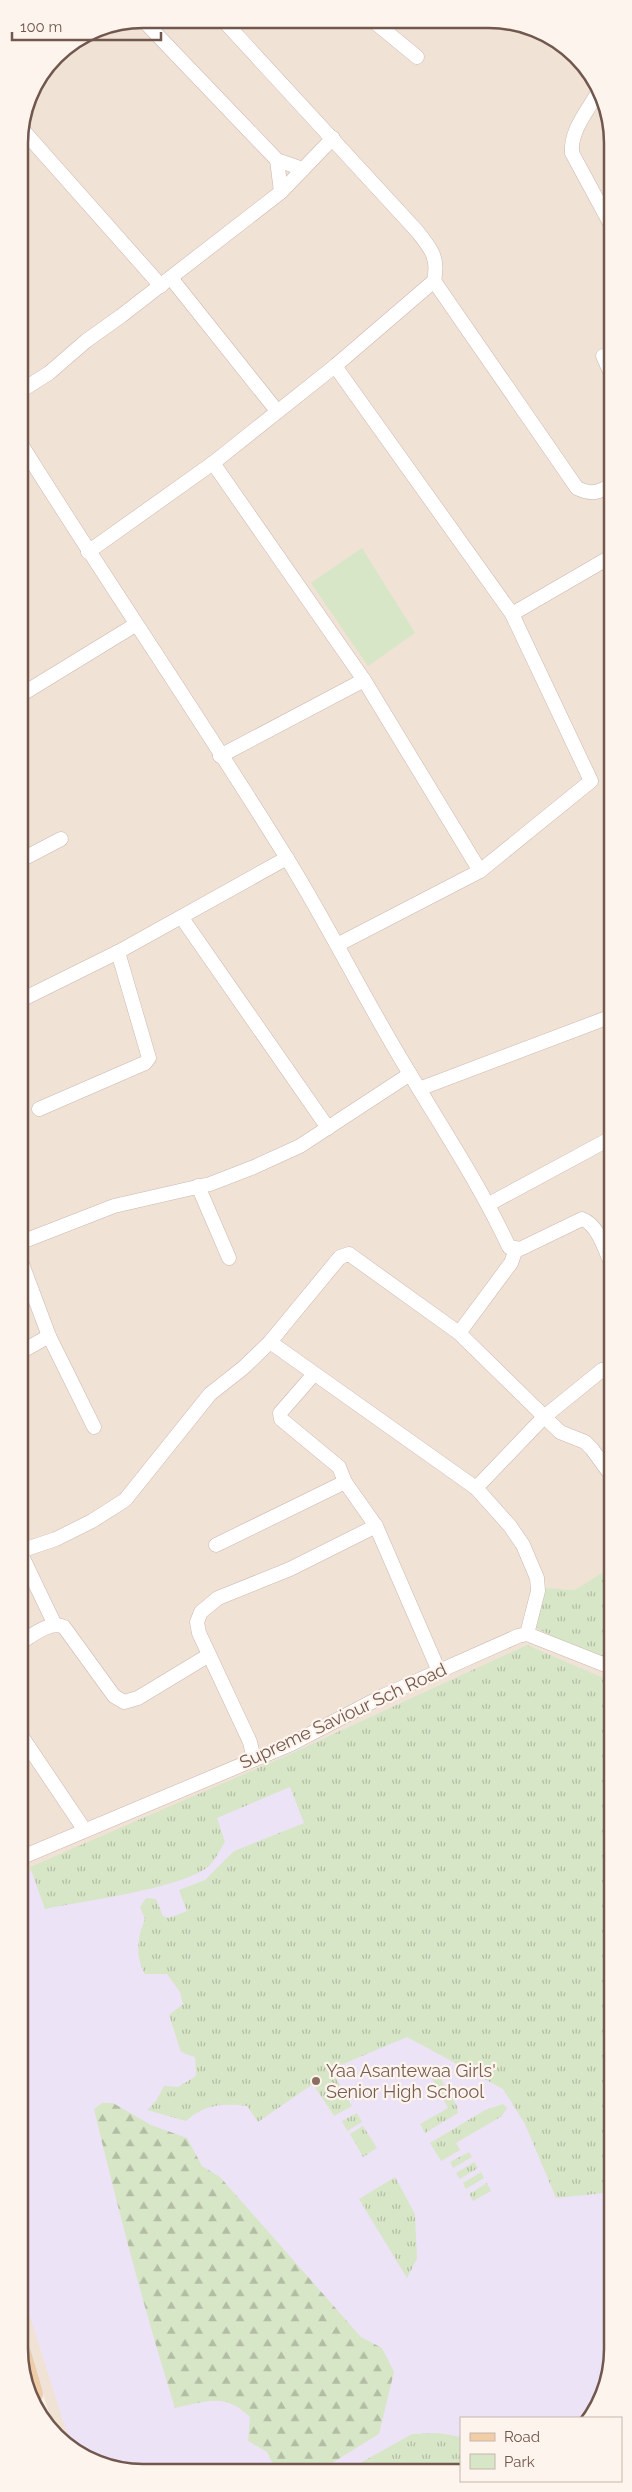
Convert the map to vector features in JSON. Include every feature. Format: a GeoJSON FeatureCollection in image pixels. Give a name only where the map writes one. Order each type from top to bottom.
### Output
{"type":"FeatureCollection","features":[{"type":"Feature","properties":{"kind":"street"},"geometry":{"type":"LineString","coordinates":[[151,28],[277,160],[303,169]]}},
{"type":"Feature","properties":{"kind":"street"},"geometry":{"type":"LineString","coordinates":[[88,552],[213,463],[335,366],[434,281],[437,266],[432,251],[417,231],[230,28]]}},
{"type":"Feature","properties":{"kind":"street"},"geometry":{"type":"LineString","coordinates":[[382,28],[417,57]]}},
{"type":"Feature","properties":{"kind":"street"},"geometry":{"type":"LineString","coordinates":[[595,97],[574,133],[571,144],[572,153],[604,212]]}},
{"type":"Feature","properties":{"kind":"street"},"geometry":{"type":"LineString","coordinates":[[28,135],[166,282],[277,411]]}},
{"type":"Feature","properties":{"kind":"street"},"geometry":{"type":"LineString","coordinates":[[28,386],[50,373],[86,341],[166,282],[281,192],[333,138]]}},
{"type":"Feature","properties":{"kind":"street"},"geometry":{"type":"LineString","coordinates":[[277,160],[281,192]]}},
{"type":"Feature","properties":{"kind":"street"},"geometry":{"type":"LineString","coordinates":[[434,281],[577,488],[588,493],[604,489]]}},
{"type":"Feature","properties":{"kind":"street"},"geometry":{"type":"LineString","coordinates":[[335,366],[512,614],[591,781],[480,871],[338,944]]}},
{"type":"Feature","properties":{"kind":"street"},"geometry":{"type":"LineString","coordinates":[[28,455],[88,552],[287,858],[338,944],[410,1074],[489,1204],[508,1247],[514,1256]]}},
{"type":"Feature","properties":{"kind":"street"},"geometry":{"type":"LineString","coordinates":[[213,463],[364,680],[480,871]]}},
{"type":"Feature","properties":{"kind":"street"},"geometry":{"type":"LineString","coordinates":[[512,614],[604,561]]}},
{"type":"Feature","properties":{"kind":"street"},"geometry":{"type":"LineString","coordinates":[[28,691],[136,625]]}},
{"type":"Feature","properties":{"kind":"street"},"geometry":{"type":"LineString","coordinates":[[220,756],[364,680]]}},
{"type":"Feature","properties":{"kind":"street"},"geometry":{"type":"LineString","coordinates":[[28,856],[61,839]]}},
{"type":"Feature","properties":{"kind":"street"},"geometry":{"type":"LineString","coordinates":[[28,997],[182,918],[287,858]]}},
{"type":"Feature","properties":{"kind":"street"},"geometry":{"type":"LineString","coordinates":[[182,918],[328,1128]]}},
{"type":"Feature","properties":{"kind":"street"},"geometry":{"type":"LineString","coordinates":[[39,1109],[145,1062],[149,1058],[118,952]]}},
{"type":"Feature","properties":{"kind":"street"},"geometry":{"type":"LineString","coordinates":[[419,1089],[604,1019]]}},
{"type":"Feature","properties":{"kind":"street"},"geometry":{"type":"LineString","coordinates":[[28,1239],[114,1206],[198,1186],[254,1167],[300,1146],[410,1074]]}},
{"type":"Feature","properties":{"kind":"street"},"geometry":{"type":"LineString","coordinates":[[489,1204],[604,1141]]}},
{"type":"Feature","properties":{"kind":"street"},"geometry":{"type":"LineString","coordinates":[[198,1186],[228,1258]]}},
{"type":"Feature","properties":{"kind":"street"},"geometry":{"type":"LineString","coordinates":[[459,1333],[514,1256],[582,1219],[588,1222],[594,1229],[604,1250]]}},
{"type":"Feature","properties":{"kind":"street"},"geometry":{"type":"LineString","coordinates":[[28,1549],[56,1539],[92,1521],[125,1500],[210,1394],[243,1368],[270,1342],[340,1257],[349,1254],[459,1333],[560,1432],[585,1442],[604,1466]]}},
{"type":"Feature","properties":{"kind":"street"},"geometry":{"type":"LineString","coordinates":[[28,1280],[49,1336],[94,1427]]}},
{"type":"Feature","properties":{"kind":"street"},"geometry":{"type":"LineString","coordinates":[[28,1348],[49,1336]]}},
{"type":"Feature","properties":{"kind":"street"},"geometry":{"type":"LineString","coordinates":[[270,1342],[476,1488],[510,1526],[524,1546],[537,1578],[538,1591],[527,1634],[604,1664]]}},
{"type":"Feature","properties":{"kind":"street"},"geometry":{"type":"LineString","coordinates":[[476,1488],[544,1417],[604,1369]]}},
{"type":"Feature","properties":{"kind":"street"},"geometry":{"type":"LineString","coordinates":[[314,1374],[284,1406],[280,1413],[281,1419],[339,1467],[345,1482],[376,1526],[438,1669]]}},
{"type":"Feature","properties":{"kind":"street"},"geometry":{"type":"LineString","coordinates":[[216,1545],[345,1482]]}},
{"type":"Feature","properties":{"kind":"street"},"geometry":{"type":"LineString","coordinates":[[254,1759],[250,1742],[209,1654],[197,1622],[201,1612],[218,1598],[290,1569],[376,1526]]}},
{"type":"Feature","properties":{"kind":"street"},"geometry":{"type":"LineString","coordinates":[[28,1569],[55,1625]]}},
{"type":"Feature","properties":{"kind":"street"},"geometry":{"type":"LineString","coordinates":[[28,1639],[55,1625],[64,1628],[114,1696],[124,1702],[138,1698],[209,1654]]}},
{"type":"Feature","properties":{"kind":"street","name":"Supreme Saviour Sch Road"},"geometry":{"type":"LineString","coordinates":[[28,1854],[84,1829],[170,1796],[291,1744],[438,1669],[473,1657],[504,1641],[527,1634]]}},
{"type":"Feature","properties":{"kind":"street"},"geometry":{"type":"LineString","coordinates":[[28,1746],[84,1829]]}},
{"type":"Feature","properties":{"kind":"shaded area"},"geometry":{"type":"Polygon","coordinates":[[[135,28],[504,28],[540,39],[559,51],[576,67],[593,92],[601,113],[604,128],[604,2357],[601,2379],[589,2407],[582,2417],[460,2417],[460,2464],[135,2464],[120,2462],[92,2453],[61,2431],[50,2417],[28,2345],[28,128],[36,99],[43,85],[61,61],[92,39],[113,31],[135,28]]]}},
{"type":"Feature","properties":{"kind":"shaded area","name":"Yaa Asantewaa Girls' Senior High School"},"geometry":{"type":"Polygon","coordinates":[[[527,1645],[604,1678],[604,2357],[601,2379],[596,2393],[582,2417],[460,2417],[460,2464],[135,2464],[120,2462],[92,2453],[68,2437],[28,2310],[28,1873],[527,1645]]]}},
{"type":"Feature","properties":{"kind":"green space"},"geometry":{"type":"Polygon","coordinates":[[[362,548],[415,633],[368,666],[311,583],[362,548]]]}},
{"type":"Feature","properties":{"kind":"green space"},"geometry":{"type":"Polygon","coordinates":[[[604,1572],[604,1661],[536,1628],[543,1588],[575,1590],[604,1572]]]}},
{"type":"Feature","properties":{"kind":"green space"},"geometry":{"type":"Polygon","coordinates":[[[527,1645],[604,1678],[604,2193],[556,2198],[525,2124],[503,2089],[407,2037],[343,2064],[332,2072],[352,2106],[334,2116],[313,2084],[258,2122],[247,2106],[214,2106],[200,2111],[186,2121],[147,2110],[156,2101],[164,2086],[178,2087],[196,2076],[195,2057],[181,2052],[169,2015],[183,2004],[180,1992],[167,1974],[145,1974],[140,1961],[138,1947],[145,1919],[140,1907],[146,1898],[156,1899],[163,1916],[168,1918],[187,1911],[179,1890],[205,1880],[234,1851],[304,1823],[290,1787],[217,1818],[225,1842],[210,1865],[198,1873],[157,1887],[45,1909],[30,1867],[279,1759],[527,1645]]]}},
{"type":"Feature","properties":{"kind":"green space"},"geometry":{"type":"Polygon","coordinates":[[[435,2069],[457,2106],[458,2113],[425,2133],[420,2124],[448,2108],[429,2073],[435,2069]]]}},
{"type":"Feature","properties":{"kind":"green space"},"geometry":{"type":"Polygon","coordinates":[[[102,2103],[113,2103],[151,2125],[187,2138],[202,2166],[220,2177],[361,2337],[382,2348],[394,2372],[379,2434],[330,2464],[273,2464],[267,2452],[248,2441],[250,2417],[241,2409],[232,2404],[214,2401],[175,2408],[132,2259],[94,2109],[102,2103]]]}},
{"type":"Feature","properties":{"kind":"green space"},"geometry":{"type":"Polygon","coordinates":[[[503,2104],[507,2108],[502,2116],[456,2143],[460,2150],[441,2161],[430,2143],[485,2110],[503,2104]]]}},
{"type":"Feature","properties":{"kind":"green space"},"geometry":{"type":"Polygon","coordinates":[[[357,2113],[362,2122],[347,2131],[342,2121],[357,2113]]]}},
{"type":"Feature","properties":{"kind":"green space"},"geometry":{"type":"Polygon","coordinates":[[[363,2126],[377,2148],[363,2157],[350,2134],[363,2126]]]}},
{"type":"Feature","properties":{"kind":"green space"},"geometry":{"type":"Polygon","coordinates":[[[469,2152],[472,2157],[453,2168],[450,2162],[469,2152]]]}},
{"type":"Feature","properties":{"kind":"green space"},"geometry":{"type":"Polygon","coordinates":[[[474,2162],[478,2168],[460,2179],[456,2173],[474,2162]]]}},
{"type":"Feature","properties":{"kind":"green space"},"geometry":{"type":"Polygon","coordinates":[[[481,2172],[484,2178],[466,2189],[463,2183],[481,2172]]]}},
{"type":"Feature","properties":{"kind":"green space"},"geometry":{"type":"Polygon","coordinates":[[[395,2177],[415,2214],[417,2259],[407,2278],[359,2199],[395,2177]]]}},
{"type":"Feature","properties":{"kind":"green space"},"geometry":{"type":"Polygon","coordinates":[[[487,2183],[491,2191],[473,2201],[469,2194],[487,2183]]]}},
{"type":"Feature","properties":{"kind":"green space"},"geometry":{"type":"Polygon","coordinates":[[[439,2433],[460,2437],[460,2464],[358,2464],[412,2434],[439,2433]]]}},
{"type":"Feature","properties":{"kind":"place","name":"Yaa Asantewaa Girls' Senior High School"},"geometry":{"type":"Point","coordinates":[316,2081]}}]}
